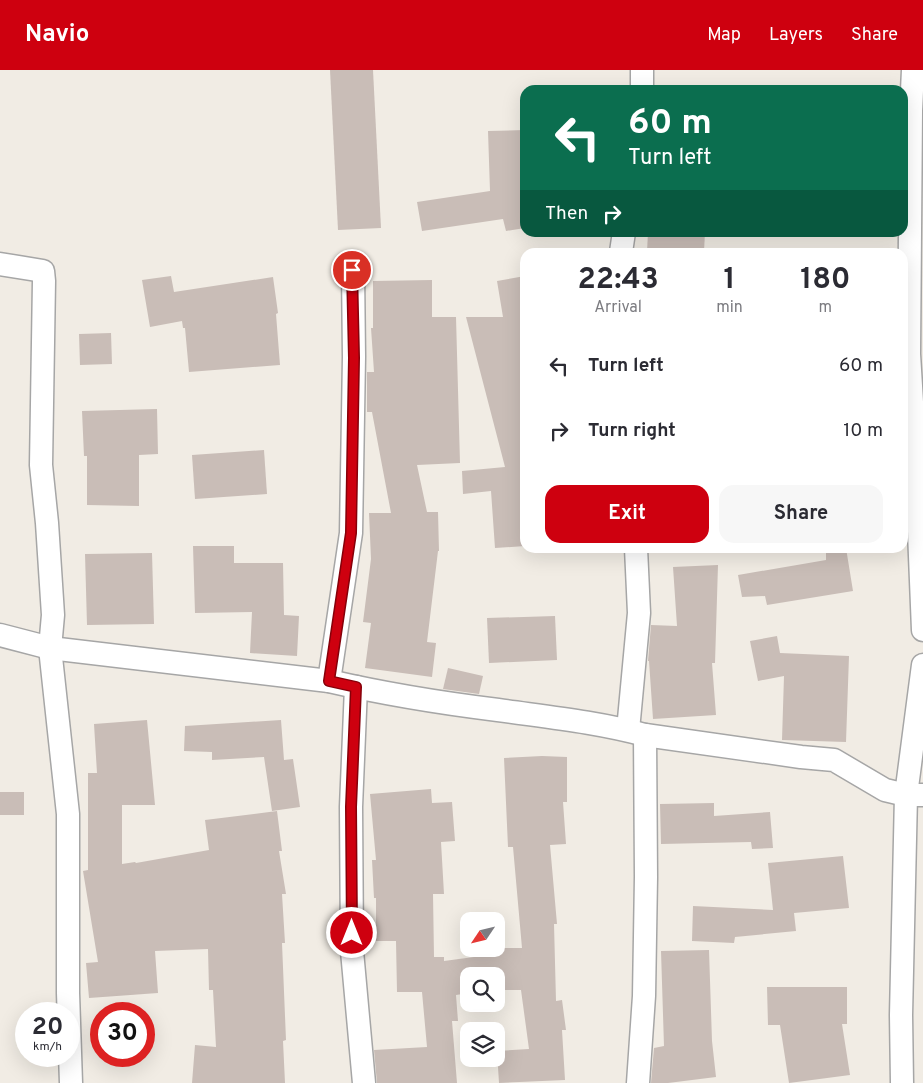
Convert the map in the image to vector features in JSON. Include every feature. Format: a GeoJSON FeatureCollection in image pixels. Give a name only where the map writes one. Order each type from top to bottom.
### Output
{"type":"FeatureCollection","features":[{"type":"Feature","properties":{"kind":"street"},"geometry":{"type":"LineString","coordinates":[[642,70],[642,85]]}},
{"type":"Feature","properties":{"kind":"street"},"geometry":{"type":"LineString","coordinates":[[913,70],[909,354],[923,630]]}},
{"type":"Feature","properties":{"kind":"street"},"geometry":{"type":"LineString","coordinates":[[0,264],[43,271],[44,281],[41,465],[47,523],[52,615],[50,648],[68,814],[68,993],[71,1083]]}},
{"type":"Feature","properties":{"kind":"street"},"geometry":{"type":"LineString","coordinates":[[329,681],[351,533],[354,358],[352,270]]}},
{"type":"Feature","properties":{"kind":"street"},"geometry":{"type":"LineString","coordinates":[[636,553],[639,613],[636,733],[646,877],[645,976],[638,1083]]}},
{"type":"Feature","properties":{"kind":"street"},"geometry":{"type":"LineString","coordinates":[[0,635],[50,648],[329,681],[442,703],[563,719],[636,733],[834,760],[884,790],[915,795]]}},
{"type":"Feature","properties":{"kind":"street"},"geometry":{"type":"LineString","coordinates":[[902,1083],[901,1015],[923,665]]}},
{"type":"Feature","properties":{"kind":"street"},"geometry":{"type":"LineString","coordinates":[[356,687],[351,807],[352,951],[364,1083]]}},
{"type":"Feature","properties":{"kind":"building"},"geometry":{"type":"Polygon","coordinates":[[[330,70],[373,70],[381,228],[338,230],[330,70]]]}},
{"type":"Feature","properties":{"kind":"building"},"geometry":{"type":"Polygon","coordinates":[[[520,130],[520,229],[506,231],[503,219],[422,231],[417,202],[490,191],[488,131],[520,130]]]}},
{"type":"Feature","properties":{"kind":"building"},"geometry":{"type":"Polygon","coordinates":[[[648,237],[705,237],[704,248],[647,248],[648,237]]]}},
{"type":"Feature","properties":{"kind":"building"},"geometry":{"type":"Polygon","coordinates":[[[171,276],[174,292],[273,277],[278,313],[276,314],[280,365],[189,372],[185,328],[183,328],[182,321],[150,327],[142,280],[171,276]]]}},
{"type":"Feature","properties":{"kind":"building"},"geometry":{"type":"Polygon","coordinates":[[[520,277],[520,546],[495,548],[491,491],[463,494],[462,471],[505,467],[466,317],[503,317],[497,281],[520,277]]]}},
{"type":"Feature","properties":{"kind":"building"},"geometry":{"type":"Polygon","coordinates":[[[432,280],[432,317],[456,317],[460,463],[417,465],[427,512],[438,512],[439,551],[427,642],[436,643],[432,677],[365,668],[371,623],[363,622],[371,559],[369,513],[391,513],[372,412],[367,412],[367,372],[374,372],[371,328],[373,328],[373,281],[432,280]]]}},
{"type":"Feature","properties":{"kind":"building"},"geometry":{"type":"Polygon","coordinates":[[[111,333],[112,364],[80,365],[79,334],[111,333]]]}},
{"type":"Feature","properties":{"kind":"building"},"geometry":{"type":"Polygon","coordinates":[[[157,409],[158,454],[139,455],[139,506],[87,505],[87,456],[84,456],[82,411],[157,409]]]}},
{"type":"Feature","properties":{"kind":"building"},"geometry":{"type":"Polygon","coordinates":[[[264,450],[267,494],[195,499],[192,455],[264,450]]]}},
{"type":"Feature","properties":{"kind":"building"},"geometry":{"type":"Polygon","coordinates":[[[193,546],[234,546],[234,563],[283,563],[284,615],[299,616],[297,656],[250,653],[252,612],[195,613],[193,546]]]}},
{"type":"Feature","properties":{"kind":"building"},"geometry":{"type":"Polygon","coordinates":[[[152,553],[154,624],[87,625],[85,554],[152,553]]]}},
{"type":"Feature","properties":{"kind":"building"},"geometry":{"type":"Polygon","coordinates":[[[826,553],[847,553],[853,591],[767,605],[765,596],[742,597],[738,575],[826,560],[826,553]]]}},
{"type":"Feature","properties":{"kind":"building"},"geometry":{"type":"Polygon","coordinates":[[[718,565],[715,663],[712,663],[716,715],[653,719],[648,661],[651,625],[677,626],[673,567],[718,565]]]}},
{"type":"Feature","properties":{"kind":"building"},"geometry":{"type":"Polygon","coordinates":[[[555,616],[557,660],[489,663],[487,618],[555,616]]]}},
{"type":"Feature","properties":{"kind":"building"},"geometry":{"type":"Polygon","coordinates":[[[777,636],[780,653],[849,656],[846,742],[782,740],[784,676],[758,681],[750,641],[777,636]]]}},
{"type":"Feature","properties":{"kind":"building"},"geometry":{"type":"Polygon","coordinates":[[[448,668],[483,676],[479,694],[443,689],[448,668]]]}},
{"type":"Feature","properties":{"kind":"building"},"geometry":{"type":"Polygon","coordinates":[[[147,720],[155,805],[122,805],[122,864],[209,850],[205,820],[277,811],[282,851],[279,851],[286,894],[282,894],[285,943],[282,943],[286,1040],[283,1041],[285,1083],[192,1083],[195,1045],[216,1047],[213,990],[209,990],[208,949],[155,951],[158,993],[89,998],[86,963],[98,962],[83,871],[88,870],[88,773],[97,773],[94,724],[147,720]]]}},
{"type":"Feature","properties":{"kind":"building"},"geometry":{"type":"Polygon","coordinates":[[[281,720],[284,760],[293,759],[300,807],[272,811],[264,757],[212,760],[212,752],[184,751],[185,726],[281,720]]]}},
{"type":"Feature","properties":{"kind":"building"},"geometry":{"type":"Polygon","coordinates":[[[567,757],[567,802],[563,802],[566,844],[550,845],[557,924],[554,924],[556,1001],[562,1000],[566,1030],[562,1030],[565,1080],[499,1083],[498,1067],[505,1067],[505,1050],[529,1049],[521,990],[505,990],[505,967],[460,967],[460,994],[456,995],[458,1021],[452,1021],[457,1083],[377,1083],[374,1050],[427,1047],[422,992],[397,992],[396,941],[376,941],[376,898],[374,898],[372,860],[376,860],[370,794],[431,789],[432,803],[452,802],[455,841],[441,842],[444,894],[433,894],[434,957],[444,957],[444,961],[466,958],[505,958],[505,948],[522,948],[513,847],[508,847],[504,758],[567,757]]]}},
{"type":"Feature","properties":{"kind":"building"},"geometry":{"type":"Polygon","coordinates":[[[0,792],[24,792],[24,815],[0,815],[0,792]]]}},
{"type":"Feature","properties":{"kind":"building"},"geometry":{"type":"Polygon","coordinates":[[[714,803],[714,816],[770,812],[773,848],[752,849],[751,842],[661,844],[660,804],[714,803]]]}},
{"type":"Feature","properties":{"kind":"building"},"geometry":{"type":"Polygon","coordinates":[[[843,856],[849,908],[794,913],[796,931],[735,937],[734,943],[692,941],[693,906],[773,910],[768,863],[843,856]]]}},
{"type":"Feature","properties":{"kind":"building"},"geometry":{"type":"Polygon","coordinates":[[[709,950],[712,1041],[716,1077],[668,1083],[651,1083],[654,1048],[664,1046],[661,951],[709,950]]]}},
{"type":"Feature","properties":{"kind":"building"},"geometry":{"type":"Polygon","coordinates":[[[767,987],[847,987],[847,1024],[842,1024],[850,1075],[789,1083],[780,1025],[768,1025],[767,987]]]}},
{"type":"Feature","properties":{"kind":"route"},"geometry":{"type":"LineString","coordinates":[[352,270],[354,358],[351,533],[329,681],[356,687],[351,807],[352,933]]}}]}
